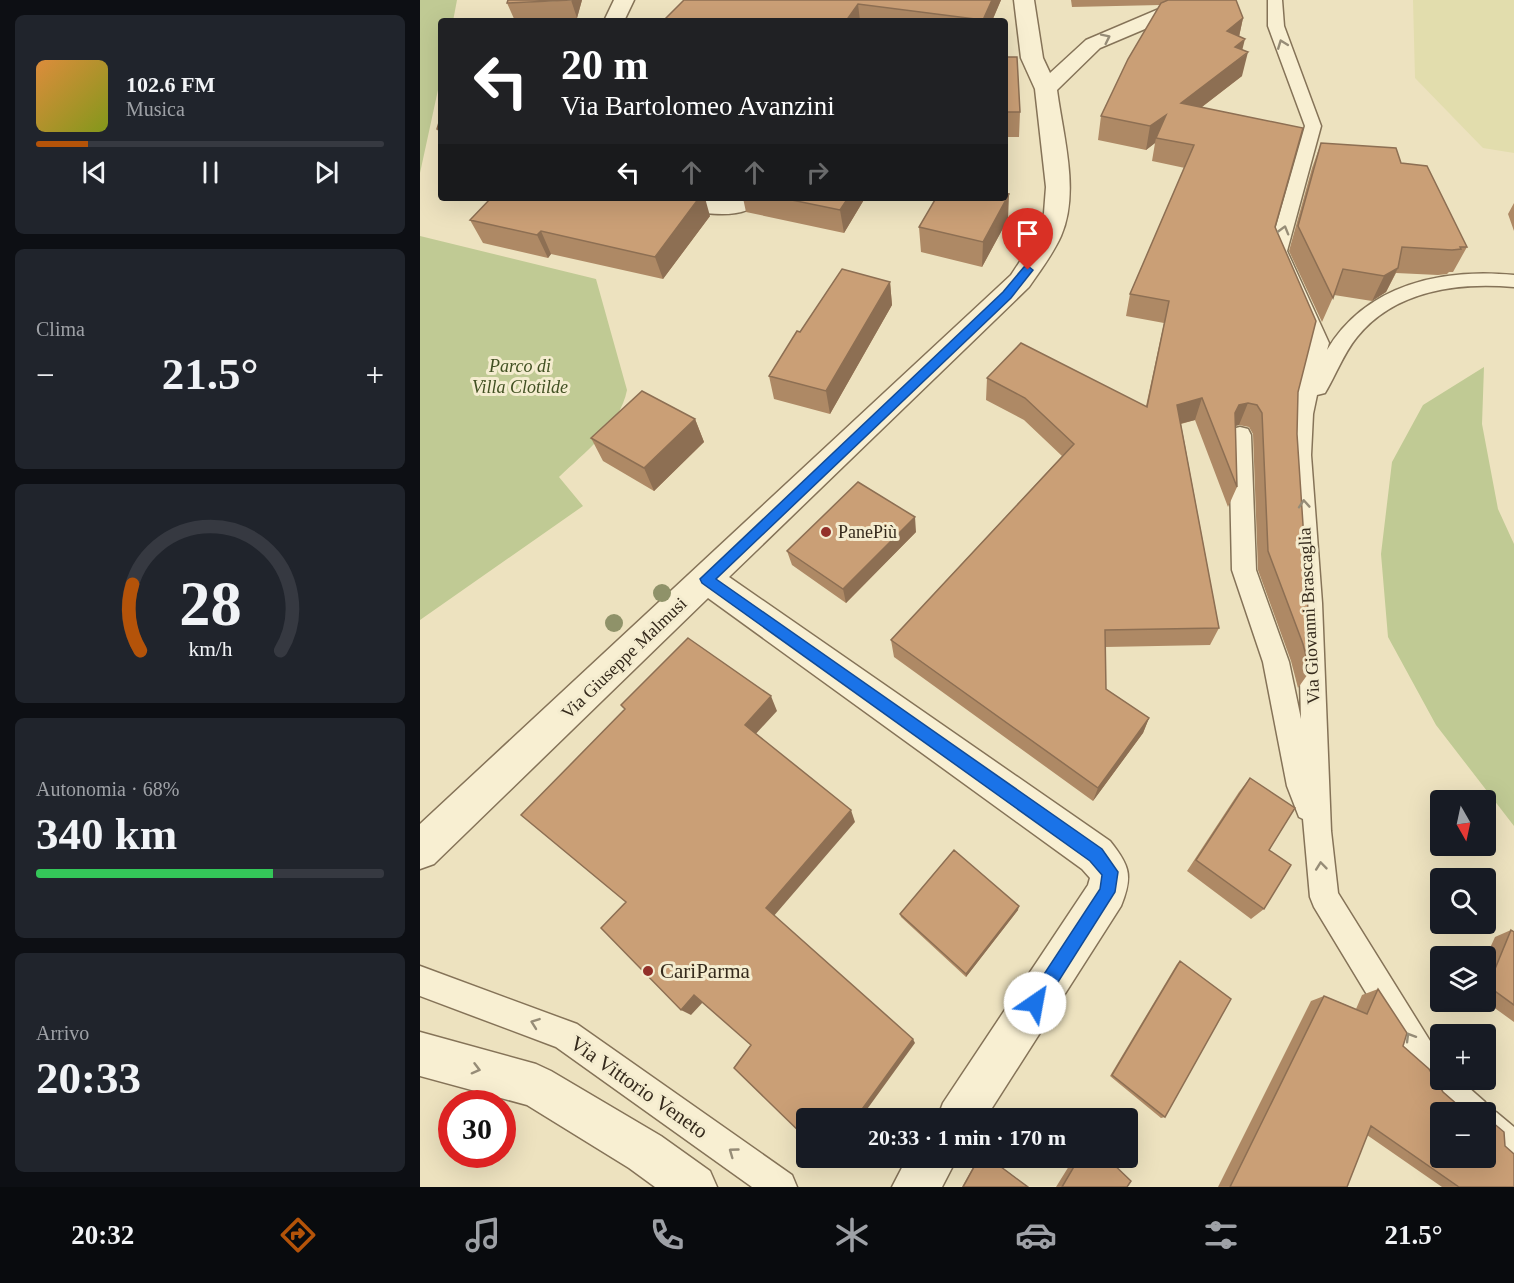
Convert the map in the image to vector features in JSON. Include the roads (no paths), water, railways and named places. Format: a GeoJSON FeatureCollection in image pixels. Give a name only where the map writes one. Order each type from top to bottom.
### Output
{"type":"FeatureCollection","features":[{"type":"Feature","properties":{"kind":"street"},"geometry":{"type":"LineString","coordinates":[[615,18],[624,0]]}},
{"type":"Feature","properties":{"kind":"street","name":"Via Giuseppe Malmusi"},"geometry":{"type":"LineString","coordinates":[[420,850],[1020,281],[1048,237],[1056,213],[1058,187],[1046,89],[1022,59],[1028,33],[1024,0]]}},
{"type":"Feature","properties":{"kind":"street"},"geometry":{"type":"LineString","coordinates":[[1046,89],[1081,55],[1103,39],[1197,0]]}},
{"type":"Feature","properties":{"kind":"street"},"geometry":{"type":"LineString","coordinates":[[1028,33],[1081,55]]}},
{"type":"Feature","properties":{"kind":"street"},"geometry":{"type":"LineString","coordinates":[[682,201],[707,206],[726,206],[745,201]]}},
{"type":"Feature","properties":{"kind":"street"},"geometry":{"type":"LineString","coordinates":[[706,579],[1096,855],[1110,872],[1107,892],[966,1108]]}},
{"type":"Feature","properties":{"kind":"street"},"geometry":{"type":"LineString","coordinates":[[420,1054],[536,1086],[645,1152],[694,1187]]}},
{"type":"Feature","properties":{"kind":"street"},"geometry":{"type":"LineString","coordinates":[[915,1187],[927,1168]]}},
{"type":"Feature","properties":{"kind":"lane","name":"Via Giovanni Brascaglia"},"geometry":{"type":"LineString","coordinates":[[1275,0],[1276,26],[1313,126],[1278,251],[1319,343],[1302,414],[1300,455],[1310,603],[1317,831],[1324,897],[1437,1081],[1461,1102]]}},
{"type":"Feature","properties":{"kind":"lane","name":"Via Giovanni Brascaglia"},"geometry":{"type":"LineString","coordinates":[[1305,403],[1314,396],[1336,353],[1355,326],[1384,304],[1414,288],[1440,281],[1473,277],[1514,281]]}},
{"type":"Feature","properties":{"kind":"lane","name":"Via Giovanni Brascaglia"},"geometry":{"type":"LineString","coordinates":[[1240,435],[1244,570],[1276,662],[1301,786],[1317,831]]}},
{"type":"Feature","properties":{"kind":"lane","name":"Via Vittorio Veneto"},"geometry":{"type":"LineString","coordinates":[[420,981],[566,1035],[780,1187]]}},
{"type":"Feature","properties":{"kind":"lane"},"geometry":{"type":"LineString","coordinates":[[1496,1132],[1514,1148]]}},
{"type":"Feature","properties":{"kind":"place","name":"PanePiù"},"geometry":{"type":"Point","coordinates":[826,532]}},
{"type":"Feature","properties":{"kind":"place","name":"CariParma"},"geometry":{"type":"Point","coordinates":[648,971]}},
{"type":"Feature","properties":{"kind":"park label","name":"Parco di Villa Clotilde"},"geometry":{"type":"Point","coordinates":[520,376]}}]}
